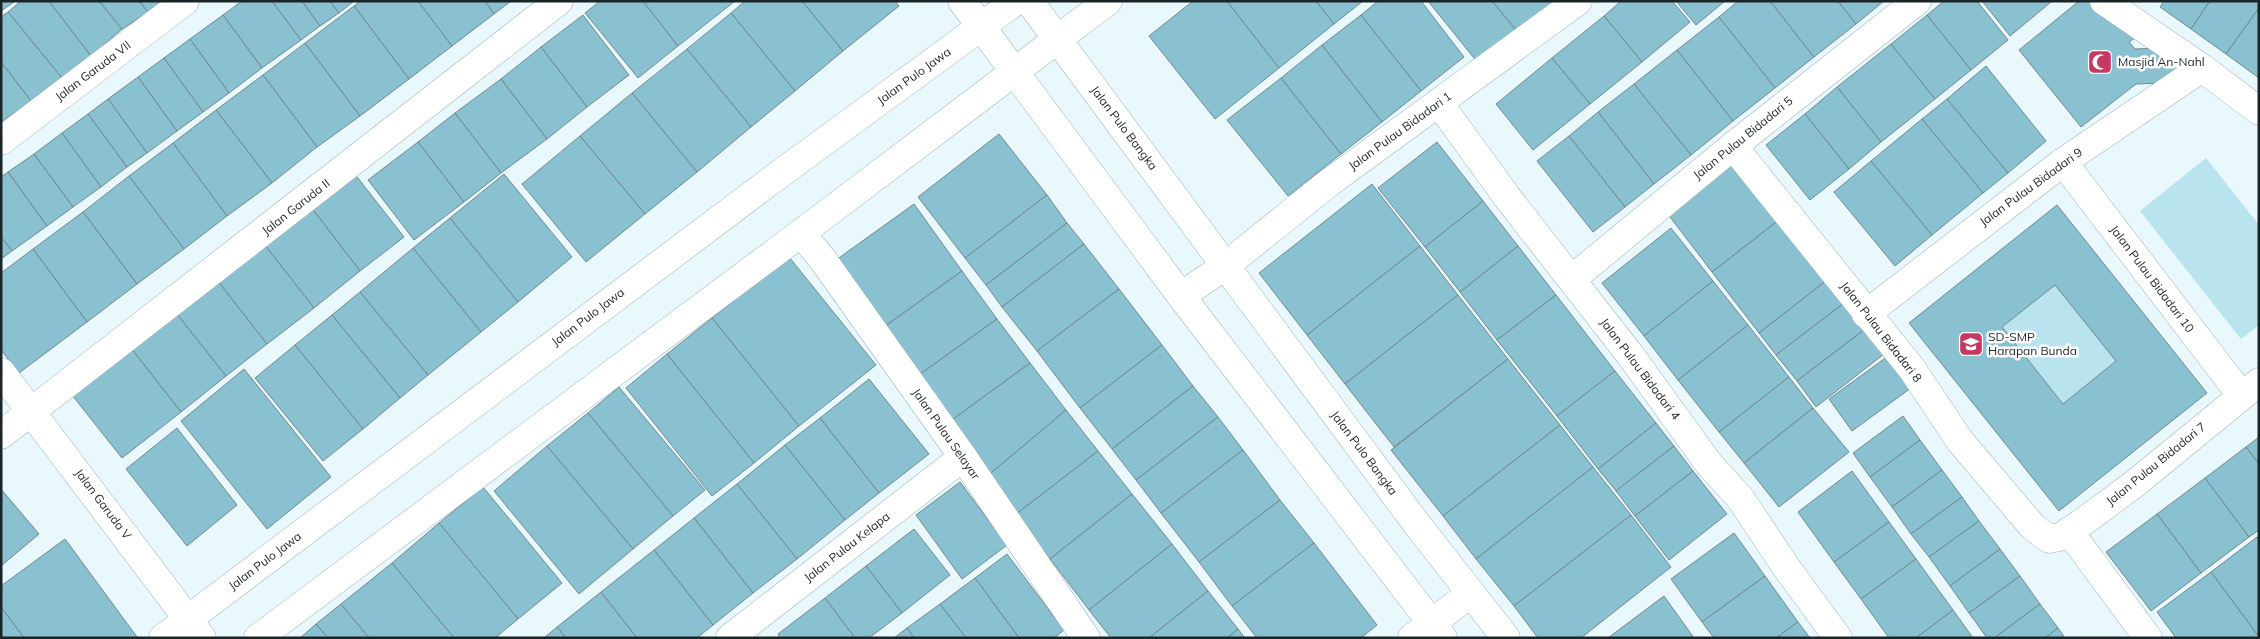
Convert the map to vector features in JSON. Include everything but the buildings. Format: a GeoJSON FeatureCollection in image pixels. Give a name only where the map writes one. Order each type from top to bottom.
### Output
{"type":"FeatureCollection","features":[{"type":"Feature","properties":{"kind":"street","name":"Jalan Garuda VII"},"geometry":{"type":"LineString","coordinates":[[1,141],[185,1]]}},
{"type":"Feature","properties":{"kind":"street","name":"Jalan Garuda II"},"geometry":{"type":"LineString","coordinates":[[1,435],[559,1]]}},
{"type":"Feature","properties":{"kind":"street"},"geometry":{"type":"LineString","coordinates":[[962,1],[1429,633],[1472,593]]}},
{"type":"Feature","properties":{"kind":"street","name":"Jalan Pulo Jawa"},"geometry":{"type":"LineString","coordinates":[[164,638],[195,628],[765,185],[1016,1]]}},
{"type":"Feature","properties":{"kind":"street","name":"Jalan Pulo Bangka"},"geometry":{"type":"LineString","coordinates":[[1029,1],[1416,522],[1506,638]]}},
{"type":"Feature","properties":{"kind":"street"},"geometry":{"type":"LineString","coordinates":[[258,638],[801,233],[1108,1]]}},
{"type":"Feature","properties":{"kind":"street","name":"Jalan Pulau Bidadari 1"},"geometry":{"type":"LineString","coordinates":[[1225,266],[1330,182],[1578,1]]}},
{"type":"Feature","properties":{"kind":"street","name":"Jalan Pulau Bidadari 5"},"geometry":{"type":"LineString","coordinates":[[1572,279],[1733,146],[1917,1]]}},
{"type":"Feature","properties":{"kind":"street"},"geometry":{"type":"LineString","coordinates":[[2104,1],[2202,68],[2259,110]]}},
{"type":"Feature","properties":{"kind":"street","name":"Jalan Pulau Bidadari 9"},"geometry":{"type":"LineString","coordinates":[[1866,314],[2063,162],[2202,68]]}},
{"type":"Feature","properties":{"kind":"street","name":"Jalan Pulau Bidadari 4"},"geometry":{"type":"LineString","coordinates":[[1439,103],[1507,197],[1572,279],[1709,464],[1740,498],[1786,567],[1838,638]]}},
{"type":"Feature","properties":{"kind":"street","name":"Jalan Pulau Bidadari 8"},"geometry":{"type":"LineString","coordinates":[[1733,146],[1912,369],[1960,441],[2033,527],[2059,535],[2148,638]]}},
{"type":"Feature","properties":{"kind":"street","name":"Jalan Pulau Bidadari 10"},"geometry":{"type":"LineString","coordinates":[[2063,162],[2250,389]]}},
{"type":"Feature","properties":{"kind":"street","name":"Jalan Pulau Selayar"},"geometry":{"type":"LineString","coordinates":[[801,233],[963,457],[1084,637]]}},
{"type":"Feature","properties":{"kind":"street"},"geometry":{"type":"LineString","coordinates":[[1181,296],[1225,266]]}},
{"type":"Feature","properties":{"kind":"street","name":"Jalan Garuda V"},"geometry":{"type":"LineString","coordinates":[[1,372],[195,628]]}},
{"type":"Feature","properties":{"kind":"street","name":"Jalan Pulau Bidadari 7"},"geometry":{"type":"LineString","coordinates":[[2059,535],[2133,485],[2250,389]]}},
{"type":"Feature","properties":{"kind":"street","name":"Jalan Pulau Kelapa"},"geometry":{"type":"LineString","coordinates":[[730,638],[963,457]]}},
{"type":"Feature","properties":{"kind":"shaded area"},"geometry":{"type":"Polygon","coordinates":[[[2206,158],[2259,225],[2259,325],[2241,339],[2140,211],[2206,158]]]}},
{"type":"Feature","properties":{"kind":"shaded area"},"geometry":{"type":"Polygon","coordinates":[[[2055,285],[2116,361],[2063,404],[2002,327],[2055,285]]]}},
{"type":"Feature","properties":{"kind":"place","name":"Masjid An-Nahl"},"geometry":{"type":"Point","coordinates":[2100,62]}},
{"type":"Feature","properties":{"kind":"place","name":"SD-SMP Harapan Bunda"},"geometry":{"type":"Point","coordinates":[1971,344]}}]}
